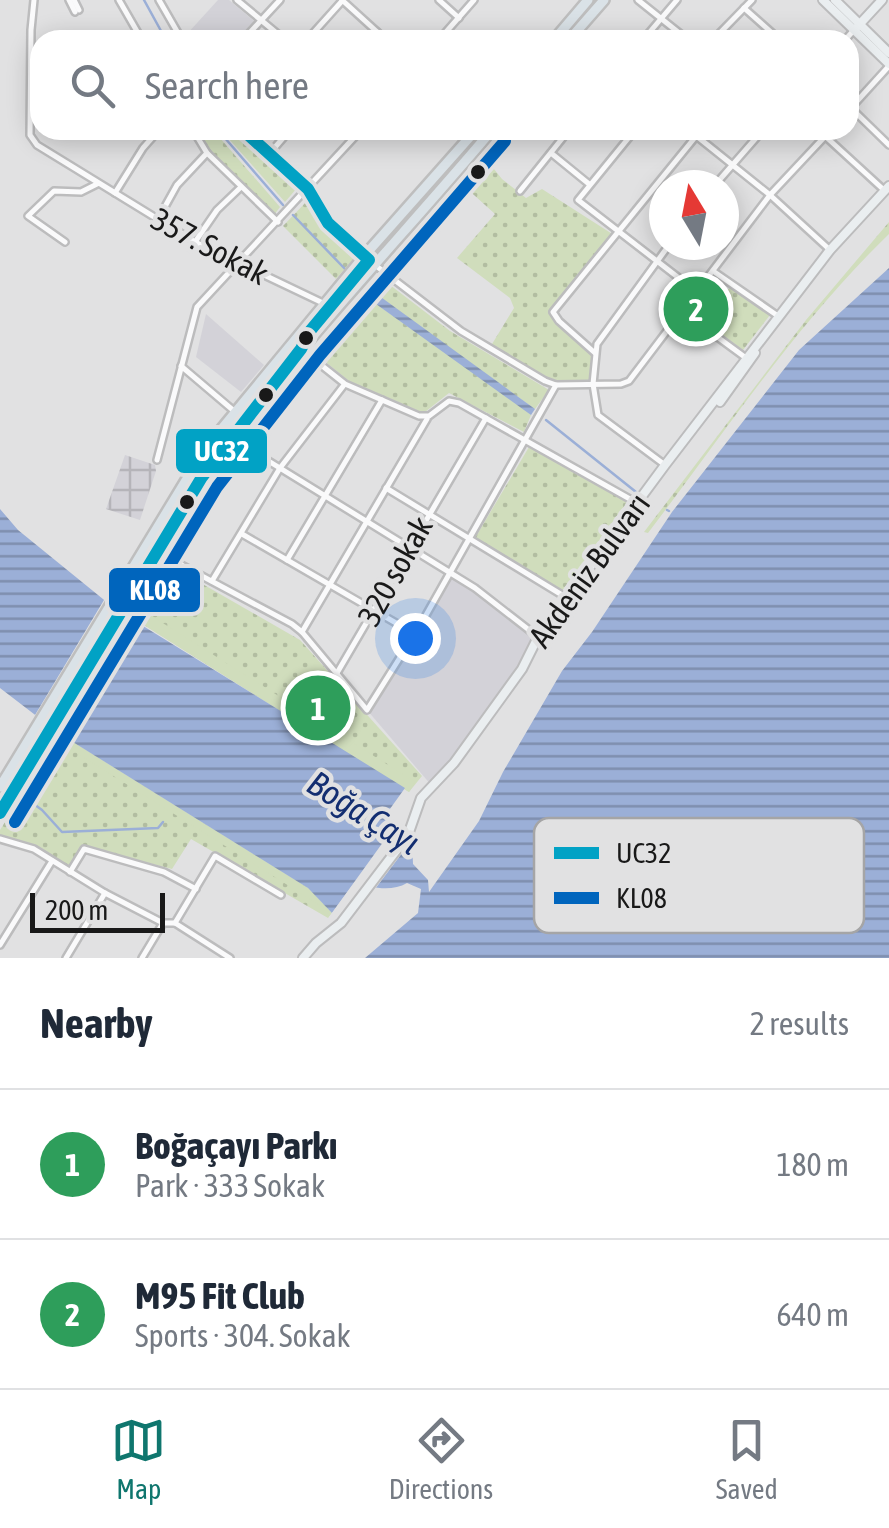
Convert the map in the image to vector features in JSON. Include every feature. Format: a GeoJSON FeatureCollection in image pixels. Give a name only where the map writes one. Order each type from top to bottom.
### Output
{"type":"FeatureCollection","features":[{"type":"Feature","properties":{"kind":"main road"},"geometry":{"type":"LineString","coordinates":[[562,30],[588,0]]}},
{"type":"Feature","properties":{"kind":"main road"},"geometry":{"type":"LineString","coordinates":[[578,30],[604,0]]}},
{"type":"Feature","properties":{"kind":"main road"},"geometry":{"type":"LineString","coordinates":[[823,0],[889,54]]}},
{"type":"Feature","properties":{"kind":"main road"},"geometry":{"type":"LineString","coordinates":[[835,0],[889,65]]}},
{"type":"Feature","properties":{"kind":"main road"},"geometry":{"type":"LineString","coordinates":[[857,27],[882,0]]}},
{"type":"Feature","properties":{"kind":"main road"},"geometry":{"type":"LineString","coordinates":[[0,813],[230,438],[468,140]]}},
{"type":"Feature","properties":{"kind":"main road"},"geometry":{"type":"LineString","coordinates":[[0,788],[194,465],[234,411],[325,304],[483,140]]}},
{"type":"Feature","properties":{"kind":"main road","name":"Akdeniz Bulvarı"},"geometry":{"type":"LineString","coordinates":[[303,958],[341,923],[408,835],[418,802],[454,762],[522,669],[538,637],[664,465],[711,410],[830,250],[887,189]]}},
{"type":"Feature","properties":{"kind":"street"},"geometry":{"type":"LineString","coordinates":[[34,3],[46,0]]}},
{"type":"Feature","properties":{"kind":"street"},"geometry":{"type":"LineString","coordinates":[[71,0],[77,11]]}},
{"type":"Feature","properties":{"kind":"street"},"geometry":{"type":"LineString","coordinates":[[119,0],[136,30]]}},
{"type":"Feature","properties":{"kind":"street"},"geometry":{"type":"LineString","coordinates":[[159,0],[176,30]]}},
{"type":"Feature","properties":{"kind":"street"},"geometry":{"type":"LineString","coordinates":[[237,0],[273,30]]}},
{"type":"Feature","properties":{"kind":"street"},"geometry":{"type":"LineString","coordinates":[[252,30],[280,0]]}},
{"type":"Feature","properties":{"kind":"street"},"geometry":{"type":"LineString","coordinates":[[316,30],[342,0],[374,30]]}},
{"type":"Feature","properties":{"kind":"street"},"geometry":{"type":"LineString","coordinates":[[438,0],[458,18]]}},
{"type":"Feature","properties":{"kind":"street"},"geometry":{"type":"LineString","coordinates":[[448,30],[474,0]]}},
{"type":"Feature","properties":{"kind":"street"},"geometry":{"type":"LineString","coordinates":[[638,0],[675,30]]}},
{"type":"Feature","properties":{"kind":"street"},"geometry":{"type":"LineString","coordinates":[[651,30],[677,0]]}},
{"type":"Feature","properties":{"kind":"street"},"geometry":{"type":"LineString","coordinates":[[722,30],[752,0]]}},
{"type":"Feature","properties":{"kind":"street","name":"357. Sokak"},"geometry":{"type":"LineString","coordinates":[[33,30],[34,3]]}},
{"type":"Feature","properties":{"kind":"street"},"geometry":{"type":"LineString","coordinates":[[744,8],[769,30]]}},
{"type":"Feature","properties":{"kind":"street"},"geometry":{"type":"LineString","coordinates":[[854,30],[857,27]]}},
{"type":"Feature","properties":{"kind":"street"},"geometry":{"type":"LineString","coordinates":[[859,99],[889,65]]}},
{"type":"Feature","properties":{"kind":"street"},"geometry":{"type":"LineString","coordinates":[[859,117],[889,145]]}},
{"type":"Feature","properties":{"kind":"street","name":"357. Sokak"},"geometry":{"type":"LineString","coordinates":[[34,140],[97,184],[194,242],[325,304]]}},
{"type":"Feature","properties":{"kind":"street"},"geometry":{"type":"LineString","coordinates":[[115,193],[150,140]]}},
{"type":"Feature","properties":{"kind":"street"},"geometry":{"type":"LineString","coordinates":[[199,140],[207,153],[278,222]]}},
{"type":"Feature","properties":{"kind":"street"},"geometry":{"type":"LineString","coordinates":[[255,140],[308,189],[324,218],[395,281],[439,316],[556,385],[629,381],[770,195],[821,140]]}},
{"type":"Feature","properties":{"kind":"street"},"geometry":{"type":"LineString","coordinates":[[270,153],[281,140]]}},
{"type":"Feature","properties":{"kind":"street"},"geometry":{"type":"LineString","coordinates":[[157,460],[196,307],[352,140]]}},
{"type":"Feature","properties":{"kind":"street"},"geometry":{"type":"LineString","coordinates":[[520,191],[562,140]]}},
{"type":"Feature","properties":{"kind":"street"},"geometry":{"type":"LineString","coordinates":[[626,140],[578,200],[697,292]]}},
{"type":"Feature","properties":{"kind":"street"},"geometry":{"type":"LineString","coordinates":[[595,352],[553,312],[693,140]]}},
{"type":"Feature","properties":{"kind":"street"},"geometry":{"type":"LineString","coordinates":[[706,140],[830,250]]}},
{"type":"Feature","properties":{"kind":"street"},"geometry":{"type":"LineString","coordinates":[[727,170],[754,140]]}},
{"type":"Feature","properties":{"kind":"street"},"geometry":{"type":"LineString","coordinates":[[835,140],[887,189]]}},
{"type":"Feature","properties":{"kind":"street"},"geometry":{"type":"LineString","coordinates":[[157,221],[177,185],[207,153]]}},
{"type":"Feature","properties":{"kind":"street"},"geometry":{"type":"LineString","coordinates":[[552,153],[590,184]]}},
{"type":"Feature","properties":{"kind":"street"},"geometry":{"type":"LineString","coordinates":[[65,242],[28,216],[54,191],[81,192],[97,184]]}},
{"type":"Feature","properties":{"kind":"street"},"geometry":{"type":"LineString","coordinates":[[194,242],[241,186]]}},
{"type":"Feature","properties":{"kind":"street"},"geometry":{"type":"LineString","coordinates":[[657,261],[597,344],[594,384],[598,415],[664,465]]}},
{"type":"Feature","properties":{"kind":"street"},"geometry":{"type":"LineString","coordinates":[[713,272],[778,316]]}},
{"type":"Feature","properties":{"kind":"street"},"geometry":{"type":"LineString","coordinates":[[682,312],[746,362]]}},
{"type":"Feature","properties":{"kind":"street"},"geometry":{"type":"LineString","coordinates":[[302,349],[345,384],[419,416],[429,416]]}},
{"type":"Feature","properties":{"kind":"street"},"geometry":{"type":"LineString","coordinates":[[181,366],[234,411]]}},
{"type":"Feature","properties":{"kind":"street"},"geometry":{"type":"LineString","coordinates":[[212,581],[280,468],[345,384]]}},
{"type":"Feature","properties":{"kind":"street"},"geometry":{"type":"LineString","coordinates":[[157,552],[302,632],[368,710],[556,385]]}},
{"type":"Feature","properties":{"kind":"street"},"geometry":{"type":"LineString","coordinates":[[288,560],[382,400]]}},
{"type":"Feature","properties":{"kind":"street"},"geometry":{"type":"LineString","coordinates":[[302,632],[429,416],[448,401],[459,403],[636,503]]}},
{"type":"Feature","properties":{"kind":"street","name":"320 sokak"},"geometry":{"type":"LineString","coordinates":[[336,673],[486,418]]}},
{"type":"Feature","properties":{"kind":"street"},"geometry":{"type":"LineString","coordinates":[[230,438],[500,605],[538,637]]}},
{"type":"Feature","properties":{"kind":"street"},"geometry":{"type":"LineString","coordinates":[[386,488],[567,598]]}},
{"type":"Feature","properties":{"kind":"street"},"geometry":{"type":"LineString","coordinates":[[242,534],[415,634]]}},
{"type":"Feature","properties":{"kind":"street"},"geometry":{"type":"LineString","coordinates":[[0,839],[34,849],[105,893],[163,922],[176,922],[219,955],[230,958]]}},
{"type":"Feature","properties":{"kind":"street"},"geometry":{"type":"LineString","coordinates":[[70,872],[84,850],[164,872],[196,889]]}},
{"type":"Feature","properties":{"kind":"street"},"geometry":{"type":"LineString","coordinates":[[176,922],[216,856],[281,894]]}},
{"type":"Feature","properties":{"kind":"street"},"geometry":{"type":"LineString","coordinates":[[0,944],[52,861]]}},
{"type":"Feature","properties":{"kind":"street"},"geometry":{"type":"LineString","coordinates":[[66,958],[105,893]]}},
{"type":"Feature","properties":{"kind":"street"},"geometry":{"type":"LineString","coordinates":[[142,958],[163,922]]}},
{"type":"Feature","properties":{"kind":"shaded area"},"geometry":{"type":"Polygon","coordinates":[[[218,0],[229,0],[254,21],[245,30],[191,30],[218,0]]]}},
{"type":"Feature","properties":{"kind":"shaded area"},"geometry":{"type":"Polygon","coordinates":[[[206,314],[264,365],[241,392],[196,357],[206,314]]]}},
{"type":"Feature","properties":{"kind":"shaded area"},"geometry":{"type":"Polygon","coordinates":[[[125,455],[155,465],[140,520],[106,509],[125,455]]]}},
{"type":"Feature","properties":{"kind":"shaded area"},"geometry":{"type":"Polygon","coordinates":[[[448,571],[538,637],[522,669],[432,786],[367,710],[448,571]]]}},
{"type":"Feature","properties":{"kind":"green space"},"geometry":{"type":"Polygon","coordinates":[[[201,140],[222,140],[280,207],[274,215],[201,140]]]}},
{"type":"Feature","properties":{"kind":"green space"},"geometry":{"type":"Polygon","coordinates":[[[230,140],[242,140],[297,188],[285,202],[230,140]]]}},
{"type":"Feature","properties":{"kind":"green space"},"geometry":{"type":"Polygon","coordinates":[[[490,164],[526,198],[542,189],[617,237],[553,312],[595,353],[593,384],[556,385],[489,349],[514,308],[510,298],[457,258],[495,214],[464,186],[490,164]]]}},
{"type":"Feature","properties":{"kind":"green space"},"geometry":{"type":"Polygon","coordinates":[[[307,201],[322,229],[354,258],[336,279],[283,226],[307,201]]]}},
{"type":"Feature","properties":{"kind":"green space"},"geometry":{"type":"Polygon","coordinates":[[[889,222],[889,234],[823,304],[648,533],[644,532],[806,320],[889,222]]]}},
{"type":"Feature","properties":{"kind":"green space"},"geometry":{"type":"Polygon","coordinates":[[[377,275],[450,331],[549,390],[535,409],[381,300],[367,287],[377,275]]]}},
{"type":"Feature","properties":{"kind":"green space"},"geometry":{"type":"Polygon","coordinates":[[[730,287],[770,315],[743,350],[704,322],[730,287]]]}},
{"type":"Feature","properties":{"kind":"green space"},"geometry":{"type":"Polygon","coordinates":[[[362,294],[524,408],[531,415],[524,432],[449,393],[421,412],[349,381],[312,351],[362,294]]]}},
{"type":"Feature","properties":{"kind":"green space"},"geometry":{"type":"Polygon","coordinates":[[[305,335],[214,451],[128,590],[124,587],[207,451],[305,335]]]}},
{"type":"Feature","properties":{"kind":"green space"},"geometry":{"type":"Polygon","coordinates":[[[529,447],[628,501],[562,591],[475,538],[529,447]]]}},
{"type":"Feature","properties":{"kind":"green space"},"geometry":{"type":"Polygon","coordinates":[[[159,559],[300,640],[422,776],[409,792],[125,613],[159,559]]]}},
{"type":"Feature","properties":{"kind":"green space"},"geometry":{"type":"Polygon","coordinates":[[[131,603],[415,782],[409,792],[125,613],[131,603]]]}},
{"type":"Feature","properties":{"kind":"green space"},"geometry":{"type":"Polygon","coordinates":[[[60,734],[308,888],[332,913],[328,918],[191,839],[172,869],[83,846],[69,868],[27,844],[0,836],[0,830],[60,734]]]}},
{"type":"Feature","properties":{"kind":"green space"},"geometry":{"type":"Polygon","coordinates":[[[60,734],[308,888],[332,913],[56,740],[60,734]]]}},
{"type":"Feature","properties":{"kind":"water","name":"Boğa Çayı"},"geometry":{"type":"Polygon","coordinates":[[[889,268],[889,958],[365,958],[418,913],[421,889],[407,883],[381,888],[355,882],[332,913],[308,888],[60,734],[0,688],[0,509],[18,530],[114,608],[405,788],[387,813],[395,827],[412,839],[413,864],[428,880],[429,892],[479,821],[562,671],[672,512],[799,350],[889,268]]]}},
{"type":"Feature","properties":{"kind":"water"},"geometry":{"type":"Polygon","coordinates":[[[367,287],[535,409],[531,415],[362,294],[367,287]]]}},
{"type":"Feature","properties":{"kind":"pier"},"geometry":{"type":"Polygon","coordinates":[[[107,595],[128,610],[53,736],[32,720],[107,595]]]}},
{"type":"Feature","properties":{"kind":"pier"},"geometry":{"type":"Polygon","coordinates":[[[394,814],[399,824],[417,839],[412,840],[372,893],[357,887],[336,916],[329,917],[394,827],[389,816],[394,814]]]}},
{"type":"Feature","properties":{"kind":"waterway"},"geometry":{"type":"LineString","coordinates":[[144,0],[160,30]]}},
{"type":"Feature","properties":{"kind":"waterway"},"geometry":{"type":"LineString","coordinates":[[227,140],[283,205]]}},
{"type":"Feature","properties":{"kind":"waterway"},"geometry":{"type":"LineString","coordinates":[[293,215],[345,269]]}},
{"type":"Feature","properties":{"kind":"waterway"},"geometry":{"type":"LineString","coordinates":[[546,420],[636,492]]}},
{"type":"Feature","properties":{"kind":"waterway"},"geometry":{"type":"LineString","coordinates":[[20,794],[62,832],[158,828],[163,822]]}},
{"type":"Feature","properties":{"kind":"transit line","name":"UC32"},"geometry":{"type":"LineString","coordinates":[[0,813],[202,477],[301,349],[310,331],[369,260],[328,223],[308,189],[254,140]]}},
{"type":"Feature","properties":{"kind":"transit line","name":"KL08"},"geometry":{"type":"LineString","coordinates":[[15,822],[217,487],[320,355],[505,141]]}},
{"type":"Feature","properties":{"kind":"place","name":"M95 Fit Club"},"geometry":{"type":"Point","coordinates":[696,309]}},
{"type":"Feature","properties":{"kind":"place","name":"Boğaçayı Parkı"},"geometry":{"type":"Point","coordinates":[318,708]}}]}
